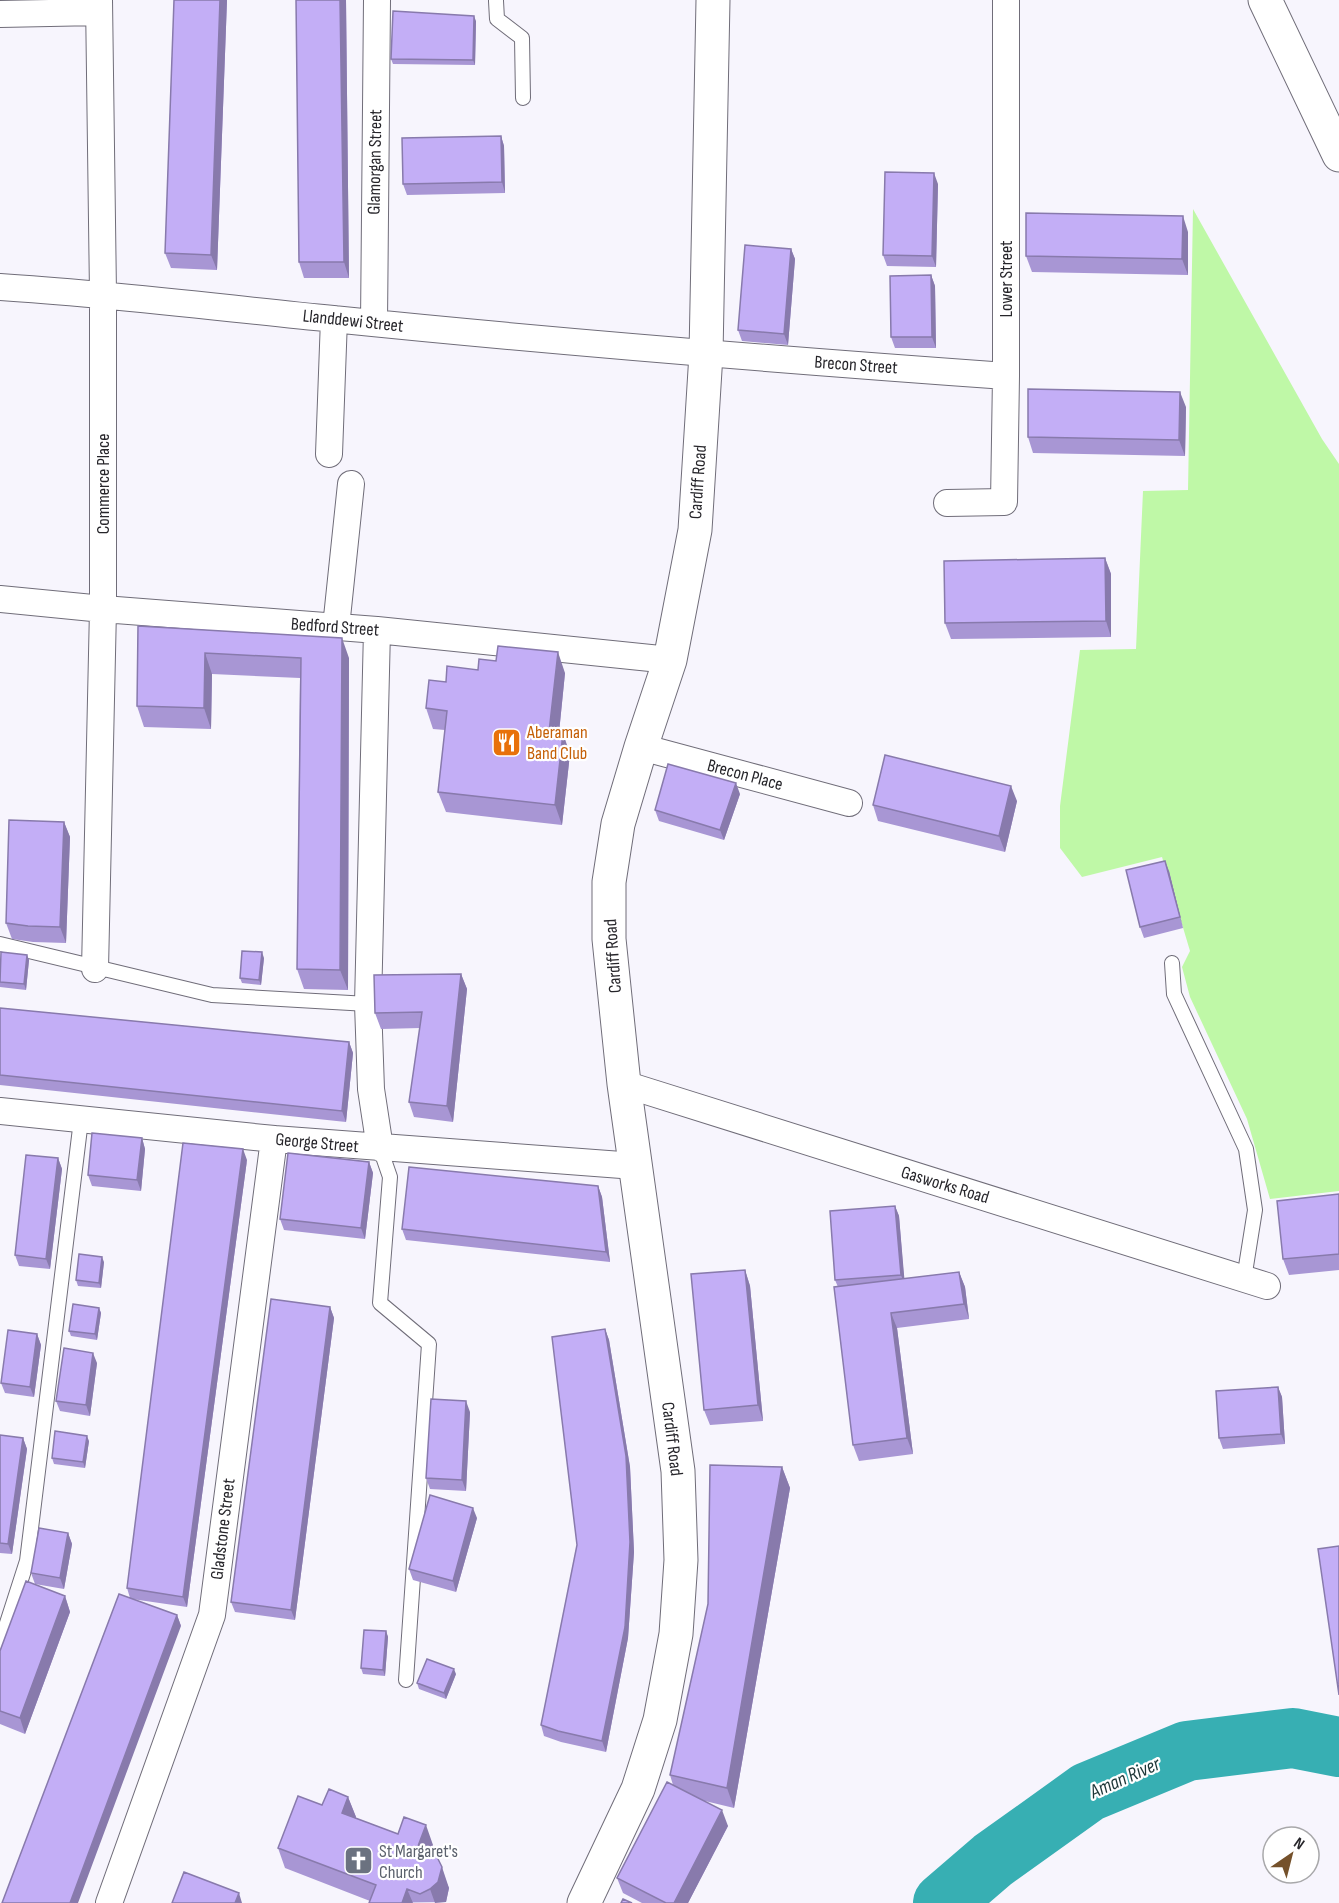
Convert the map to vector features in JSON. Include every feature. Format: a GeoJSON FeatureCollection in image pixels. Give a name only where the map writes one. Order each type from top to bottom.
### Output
{"type":"FeatureCollection","features":[{"type":"Feature","properties":{"kind":"main road","name":"Cardiff Road"},"geometry":{"type":"LineString","coordinates":[[584,1903],[638,1789],[660,1720],[677,1623],[681,1560],[678,1471],[624,1084],[609,939],[609,882],[618,824],[670,660],[695,530],[706,354],[713,0]]}},
{"type":"Feature","properties":{"kind":"main road"},"geometry":{"type":"LineString","coordinates":[[1265,0],[1339,155]]}},
{"type":"Feature","properties":{"kind":"street","name":"Glamorgan Street"},"geometry":{"type":"LineString","coordinates":[[374,323],[377,0]]}},
{"type":"Feature","properties":{"kind":"street","name":"Lower Street"},"geometry":{"type":"LineString","coordinates":[[947,502],[1004,502],[1006,0]]}},
{"type":"Feature","properties":{"kind":"street"},"geometry":{"type":"LineString","coordinates":[[0,14],[99,6]]}},
{"type":"Feature","properties":{"kind":"street","name":"Commerce Place"},"geometry":{"type":"LineString","coordinates":[[96,969],[103,609],[103,294],[99,6]]}},
{"type":"Feature","properties":{"kind":"street","name":"Llanddewi Street"},"geometry":{"type":"LineString","coordinates":[[0,287],[103,294],[334,320],[706,354]]}},
{"type":"Feature","properties":{"kind":"street"},"geometry":{"type":"LineString","coordinates":[[329,454],[334,320]]}},
{"type":"Feature","properties":{"kind":"street","name":"Brecon Street"},"geometry":{"type":"LineString","coordinates":[[706,354],[1006,376]]}},
{"type":"Feature","properties":{"kind":"street"},"geometry":{"type":"LineString","coordinates":[[336,627],[351,484]]}},
{"type":"Feature","properties":{"kind":"street","name":"Bedford Street"},"geometry":{"type":"LineString","coordinates":[[0,599],[377,630],[670,660]]}},
{"type":"Feature","properties":{"kind":"street"},"geometry":{"type":"LineString","coordinates":[[377,630],[368,1004],[370,1089],[380,1148]]}},
{"type":"Feature","properties":{"kind":"street","name":"Brecon Place"},"geometry":{"type":"LineString","coordinates":[[641,747],[849,803]]}},
{"type":"Feature","properties":{"kind":"street","name":"Gasworks Road"},"geometry":{"type":"LineString","coordinates":[[624,1084],[1255,1282]]}},
{"type":"Feature","properties":{"kind":"street","name":"George Street"},"geometry":{"type":"LineString","coordinates":[[0,1112],[274,1139],[635,1166]]}},
{"type":"Feature","properties":{"kind":"street","name":"Gladstone Street"},"geometry":{"type":"LineString","coordinates":[[109,1903],[212,1615],[274,1139]]}},
{"type":"Feature","properties":{"kind":"lane"},"geometry":{"type":"LineString","coordinates":[[493,0],[497,19],[522,38],[523,98]]}},
{"type":"Feature","properties":{"kind":"lane"},"geometry":{"type":"LineString","coordinates":[[0,944],[96,969],[212,995],[368,1004]]}},
{"type":"Feature","properties":{"kind":"lane"},"geometry":{"type":"LineString","coordinates":[[1172,963],[1174,994],[1246,1149],[1255,1210],[1255,1282]]}},
{"type":"Feature","properties":{"kind":"lane"},"geometry":{"type":"LineString","coordinates":[[0,1645],[27,1562],[81,1120]]}},
{"type":"Feature","properties":{"kind":"lane"},"geometry":{"type":"LineString","coordinates":[[380,1148],[390,1177],[380,1303],[429,1344],[406,1680]]}},
{"type":"Feature","properties":{"kind":"green space"},"geometry":{"type":"Polygon","coordinates":[[[1193,209],[1322,439],[1339,464],[1339,1191],[1270,1199],[1247,1119],[1190,997],[1182,967],[1190,951],[1162,857],[1082,877],[1060,848],[1060,806],[1080,650],[1136,649],[1143,491],[1188,490],[1193,209]]]}},
{"type":"Feature","properties":{"kind":"building"},"geometry":{"type":"Polygon","coordinates":[[[174,0],[220,0],[211,255],[165,253],[174,0]]]}},
{"type":"Feature","properties":{"kind":"building"},"geometry":{"type":"Polygon","coordinates":[[[296,0],[340,0],[344,262],[299,262],[296,0]]]}},
{"type":"Feature","properties":{"kind":"building"},"geometry":{"type":"Polygon","coordinates":[[[393,11],[474,16],[473,60],[391,59],[393,11]]]}},
{"type":"Feature","properties":{"kind":"building"},"geometry":{"type":"Polygon","coordinates":[[[501,136],[502,182],[403,184],[402,138],[501,136]]]}},
{"type":"Feature","properties":{"kind":"building"},"geometry":{"type":"Polygon","coordinates":[[[885,172],[934,173],[932,256],[883,255],[885,172]]]}},
{"type":"Feature","properties":{"kind":"building"},"geometry":{"type":"Polygon","coordinates":[[[1026,213],[1183,216],[1182,259],[1026,256],[1026,213]]]}},
{"type":"Feature","properties":{"kind":"building"},"geometry":{"type":"Polygon","coordinates":[[[745,245],[791,249],[784,334],[738,330],[745,245]]]}},
{"type":"Feature","properties":{"kind":"building"},"geometry":{"type":"Polygon","coordinates":[[[931,275],[932,337],[891,337],[890,276],[931,275]]]}},
{"type":"Feature","properties":{"kind":"building"},"geometry":{"type":"Polygon","coordinates":[[[1028,389],[1180,392],[1179,440],[1028,437],[1028,389]]]}},
{"type":"Feature","properties":{"kind":"building"},"geometry":{"type":"Polygon","coordinates":[[[1105,558],[1106,621],[945,623],[944,561],[1105,558]]]}},
{"type":"Feature","properties":{"kind":"building"},"geometry":{"type":"Polygon","coordinates":[[[138,626],[342,638],[340,970],[297,969],[301,658],[205,653],[204,708],[137,706],[138,626]]]}},
{"type":"Feature","properties":{"kind":"building","name":"Aberaman Band Club"},"geometry":{"type":"Polygon","coordinates":[[[498,646],[558,652],[549,732],[563,733],[555,805],[438,792],[447,711],[426,708],[429,680],[446,682],[447,666],[478,670],[479,659],[496,661],[498,646]]]}},
{"type":"Feature","properties":{"kind":"building"},"geometry":{"type":"Polygon","coordinates":[[[885,755],[1011,786],[999,836],[873,805],[885,755]]]}},
{"type":"Feature","properties":{"kind":"building"},"geometry":{"type":"Polygon","coordinates":[[[668,764],[736,783],[720,830],[655,810],[668,764]]]}},
{"type":"Feature","properties":{"kind":"building"},"geometry":{"type":"Polygon","coordinates":[[[9,820],[64,822],[60,927],[6,923],[9,820]]]}},
{"type":"Feature","properties":{"kind":"building"},"geometry":{"type":"Polygon","coordinates":[[[1165,861],[1180,917],[1140,927],[1126,870],[1165,861]]]}},
{"type":"Feature","properties":{"kind":"building"},"geometry":{"type":"Polygon","coordinates":[[[242,951],[262,952],[259,980],[240,978],[242,951]]]}},
{"type":"Feature","properties":{"kind":"building"},"geometry":{"type":"Polygon","coordinates":[[[1,952],[27,955],[24,984],[0,982],[1,952]]]}},
{"type":"Feature","properties":{"kind":"building"},"geometry":{"type":"Polygon","coordinates":[[[461,974],[447,1106],[409,1102],[422,1012],[375,1013],[374,975],[461,974]]]}},
{"type":"Feature","properties":{"kind":"building"},"geometry":{"type":"Polygon","coordinates":[[[0,1008],[349,1042],[342,1111],[0,1075],[0,1008]]]}},
{"type":"Feature","properties":{"kind":"building"},"geometry":{"type":"Polygon","coordinates":[[[92,1133],[142,1138],[137,1180],[88,1175],[92,1133]]]}},
{"type":"Feature","properties":{"kind":"building"},"geometry":{"type":"Polygon","coordinates":[[[183,1143],[243,1149],[183,1597],[127,1588],[183,1143]]]}},
{"type":"Feature","properties":{"kind":"building"},"geometry":{"type":"Polygon","coordinates":[[[288,1153],[369,1162],[361,1228],[280,1219],[288,1153]]]}},
{"type":"Feature","properties":{"kind":"building"},"geometry":{"type":"Polygon","coordinates":[[[26,1155],[58,1158],[46,1259],[15,1255],[26,1155]]]}},
{"type":"Feature","properties":{"kind":"building"},"geometry":{"type":"Polygon","coordinates":[[[409,1167],[598,1186],[606,1252],[402,1229],[409,1167]]]}},
{"type":"Feature","properties":{"kind":"building"},"geometry":{"type":"Polygon","coordinates":[[[1339,1194],[1339,1254],[1283,1259],[1277,1201],[1339,1194]]]}},
{"type":"Feature","properties":{"kind":"building"},"geometry":{"type":"Polygon","coordinates":[[[895,1206],[901,1275],[835,1280],[830,1211],[895,1206]]]}},
{"type":"Feature","properties":{"kind":"building"},"geometry":{"type":"Polygon","coordinates":[[[79,1254],[102,1257],[99,1283],[76,1280],[79,1254]]]}},
{"type":"Feature","properties":{"kind":"building"},"geometry":{"type":"Polygon","coordinates":[[[745,1270],[758,1405],[704,1410],[691,1274],[745,1270]]]}},
{"type":"Feature","properties":{"kind":"building"},"geometry":{"type":"Polygon","coordinates":[[[959,1272],[964,1304],[891,1313],[907,1438],[853,1445],[834,1287],[959,1272]]]}},
{"type":"Feature","properties":{"kind":"building"},"geometry":{"type":"Polygon","coordinates":[[[271,1299],[330,1307],[291,1610],[231,1602],[271,1299]]]}},
{"type":"Feature","properties":{"kind":"building"},"geometry":{"type":"Polygon","coordinates":[[[73,1304],[99,1308],[95,1334],[69,1331],[73,1304]]]}},
{"type":"Feature","properties":{"kind":"building"},"geometry":{"type":"Polygon","coordinates":[[[605,1329],[626,1456],[630,1542],[625,1627],[602,1741],[541,1725],[577,1545],[552,1337],[605,1329]]]}},
{"type":"Feature","properties":{"kind":"building"},"geometry":{"type":"Polygon","coordinates":[[[8,1330],[37,1334],[30,1387],[1,1383],[8,1330]]]}},
{"type":"Feature","properties":{"kind":"building"},"geometry":{"type":"Polygon","coordinates":[[[64,1348],[93,1353],[86,1405],[56,1401],[64,1348]]]}},
{"type":"Feature","properties":{"kind":"building"},"geometry":{"type":"Polygon","coordinates":[[[1278,1387],[1281,1434],[1219,1438],[1216,1391],[1278,1387]]]}},
{"type":"Feature","properties":{"kind":"building"},"geometry":{"type":"Polygon","coordinates":[[[431,1399],[466,1401],[462,1480],[426,1478],[431,1399]]]}},
{"type":"Feature","properties":{"kind":"building"},"geometry":{"type":"Polygon","coordinates":[[[55,1431],[87,1436],[83,1462],[52,1458],[55,1431]]]}},
{"type":"Feature","properties":{"kind":"building"},"geometry":{"type":"Polygon","coordinates":[[[0,1435],[23,1438],[8,1544],[0,1543],[0,1435]]]}},
{"type":"Feature","properties":{"kind":"building"},"geometry":{"type":"Polygon","coordinates":[[[710,1465],[782,1467],[727,1788],[670,1775],[708,1604],[710,1465]]]}},
{"type":"Feature","properties":{"kind":"building"},"geometry":{"type":"Polygon","coordinates":[[[430,1495],[473,1508],[453,1581],[409,1569],[430,1495]]]}},
{"type":"Feature","properties":{"kind":"building"},"geometry":{"type":"Polygon","coordinates":[[[39,1528],[68,1533],[60,1578],[31,1573],[39,1528]]]}},
{"type":"Feature","properties":{"kind":"building"},"geometry":{"type":"Polygon","coordinates":[[[1339,1546],[1339,1695],[1318,1549],[1339,1546]]]}},
{"type":"Feature","properties":{"kind":"building"},"geometry":{"type":"Polygon","coordinates":[[[26,1581],[65,1596],[20,1718],[0,1711],[0,1651],[26,1581]]]}},
{"type":"Feature","properties":{"kind":"building"},"geometry":{"type":"Polygon","coordinates":[[[119,1594],[177,1615],[70,1903],[2,1903],[119,1594]]]}},
{"type":"Feature","properties":{"kind":"building"},"geometry":{"type":"Polygon","coordinates":[[[364,1630],[386,1631],[383,1670],[361,1668],[364,1630]]]}},
{"type":"Feature","properties":{"kind":"building"},"geometry":{"type":"Polygon","coordinates":[[[427,1659],[454,1669],[444,1693],[417,1683],[427,1659]]]}},
{"type":"Feature","properties":{"kind":"building"},"geometry":{"type":"Polygon","coordinates":[[[667,1782],[722,1810],[674,1903],[666,1903],[617,1878],[667,1782]]]}},
{"type":"Feature","properties":{"kind":"building","name":"St Margaret's Church"},"geometry":{"type":"Polygon","coordinates":[[[329,1789],[348,1797],[342,1813],[398,1834],[404,1817],[426,1825],[418,1846],[435,1853],[442,1867],[438,1882],[420,1894],[407,1889],[402,1903],[369,1903],[376,1885],[278,1848],[298,1796],[322,1805],[329,1789]]]}},
{"type":"Feature","properties":{"kind":"building"},"geometry":{"type":"Polygon","coordinates":[[[184,1872],[239,1893],[235,1903],[172,1903],[184,1872]]]}},
{"type":"Feature","properties":{"kind":"waterway","name":"Aman River"},"geometry":{"type":"LineString","coordinates":[[943,1903],[993,1860],[1088,1792],[1187,1751],[1293,1738],[1339,1747]]}},
{"type":"Feature","properties":{"kind":"place","name":"Aberaman Band Club"},"geometry":{"type":"Point","coordinates":[506,742]}},
{"type":"Feature","properties":{"kind":"place","name":"St Margaret's Church"},"geometry":{"type":"Point","coordinates":[358,1861]}}]}
